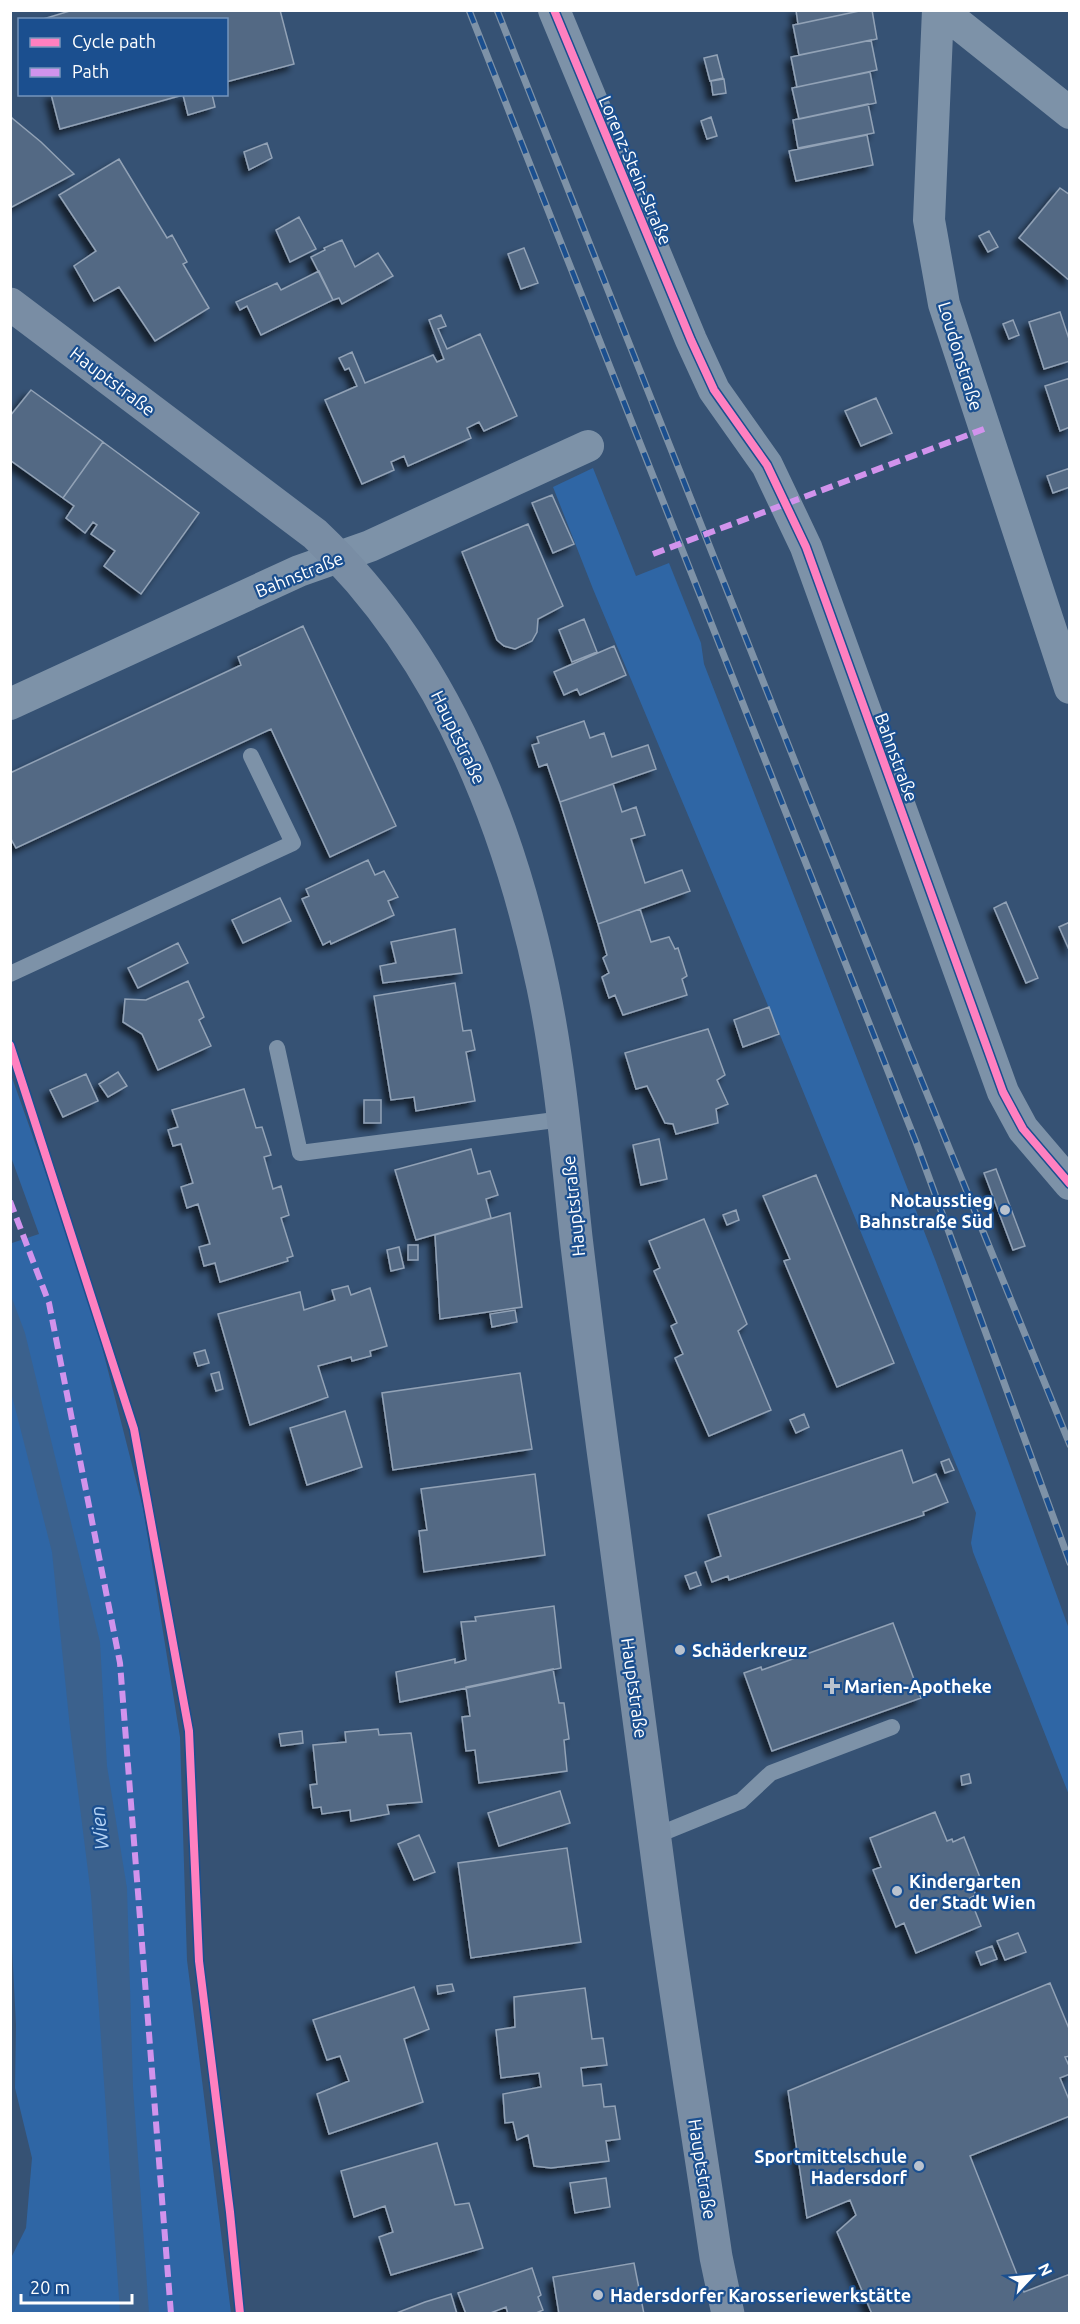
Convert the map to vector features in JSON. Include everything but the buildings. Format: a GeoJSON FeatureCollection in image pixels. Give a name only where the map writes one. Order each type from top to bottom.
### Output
{"type":"FeatureCollection","features":[{"type":"Feature","properties":{"kind":"main road","name":"Hauptstraße"},"geometry":{"type":"LineString","coordinates":[[10,304],[315,534],[339,557],[403,635],[441,698],[471,756],[495,816],[516,879],[544,991],[563,1119],[589,1345],[655,1836],[716,2256],[728,2313]]}},
{"type":"Feature","properties":{"kind":"street","name":"Lorenz-Stein-Straße"},"geometry":{"type":"LineString","coordinates":[[554,10],[691,340]]}},
{"type":"Feature","properties":{"kind":"street"},"geometry":{"type":"LineString","coordinates":[[939,10],[1070,113]]}},
{"type":"Feature","properties":{"kind":"street","name":"Loudonstraße"},"geometry":{"type":"LineString","coordinates":[[939,10],[928,220],[944,303],[1070,688]]}},
{"type":"Feature","properties":{"kind":"street","name":"Bahnstraße"},"geometry":{"type":"LineString","coordinates":[[691,340],[714,390],[767,465],[806,547],[1003,1092],[1023,1129],[1070,1184]]}},
{"type":"Feature","properties":{"kind":"street","name":"Bahnstraße"},"geometry":{"type":"LineString","coordinates":[[10,704],[299,571],[370,546],[588,446]]}},
{"type":"Feature","properties":{"kind":"lane"},"geometry":{"type":"LineString","coordinates":[[10,974],[292,843],[251,756]]}},
{"type":"Feature","properties":{"kind":"lane"},"geometry":{"type":"LineString","coordinates":[[277,1048],[300,1153],[563,1119]]}},
{"type":"Feature","properties":{"kind":"lane"},"geometry":{"type":"LineString","coordinates":[[655,1836],[741,1801],[771,1773],[892,1727]]}},
{"type":"Feature","properties":{"kind":"shaded area"},"geometry":{"type":"Polygon","coordinates":[[[593,468],[636,576],[669,563],[701,643],[704,664],[936,1262],[1069,1629],[1069,1795],[973,1552],[971,1543],[976,1513],[764,996],[593,589],[553,487],[593,468]]]}},
{"type":"Feature","properties":{"kind":"shaded area"},"geometry":{"type":"Polygon","coordinates":[[[10,1072],[88,1292],[143,1508],[180,1737],[187,1960],[231,2313],[11,2313],[11,2258],[26,2228],[32,2158],[15,2088],[16,2025],[10,1908],[10,1240],[12,1243],[39,1234],[11,1157],[10,1072]]]}},
{"type":"Feature","properties":{"kind":"water","name":"Wien"},"geometry":{"type":"Polygon","coordinates":[[[10,1293],[25,1333],[100,1642],[107,1766],[127,1888],[133,2087],[149,2313],[120,2313],[91,1895],[70,1728],[52,1552],[11,1392],[10,1293]]]}},
{"type":"Feature","properties":{"kind":"railway"},"geometry":{"type":"LineString","coordinates":[[469,10],[916,1142],[1070,1563]]}},
{"type":"Feature","properties":{"kind":"railway"},"geometry":{"type":"LineString","coordinates":[[497,10],[908,1047],[1070,1445]]}},
{"type":"Feature","properties":{"kind":"marked path"},"geometry":{"type":"LineString","coordinates":[[653,554],[984,429]]}},
{"type":"Feature","properties":{"kind":"marked path"},"geometry":{"type":"LineString","coordinates":[[10,1201],[49,1303],[120,1663],[171,2314]]}},
{"type":"Feature","properties":{"kind":"cycle path"},"geometry":{"type":"LineString","coordinates":[[554,10],[714,390],[767,465],[806,547],[1003,1092],[1023,1129],[1070,1184]]}},
{"type":"Feature","properties":{"kind":"cycle path"},"geometry":{"type":"LineString","coordinates":[[10,1045],[134,1429],[189,1731],[199,1961],[230,2212],[240,2314]]}},
{"type":"Feature","properties":{"kind":"place","name":"Notausstieg Bahnstraße Süd"},"geometry":{"type":"Point","coordinates":[1005,1210]}},
{"type":"Feature","properties":{"kind":"place","name":"Schäderkreuz"},"geometry":{"type":"Point","coordinates":[680,1650]}},
{"type":"Feature","properties":{"kind":"place","name":"Marien-Apotheke"},"geometry":{"type":"Point","coordinates":[832,1686]}},
{"type":"Feature","properties":{"kind":"place","name":"Kindergarten der Stadt Wien"},"geometry":{"type":"Point","coordinates":[897,1891]}},
{"type":"Feature","properties":{"kind":"place","name":"Sportmittelschule Hadersdorf"},"geometry":{"type":"Point","coordinates":[919,2166]}},
{"type":"Feature","properties":{"kind":"place","name":"Hadersdorfer Karosseriewerkstätte"},"geometry":{"type":"Point","coordinates":[598,2295]}}]}
